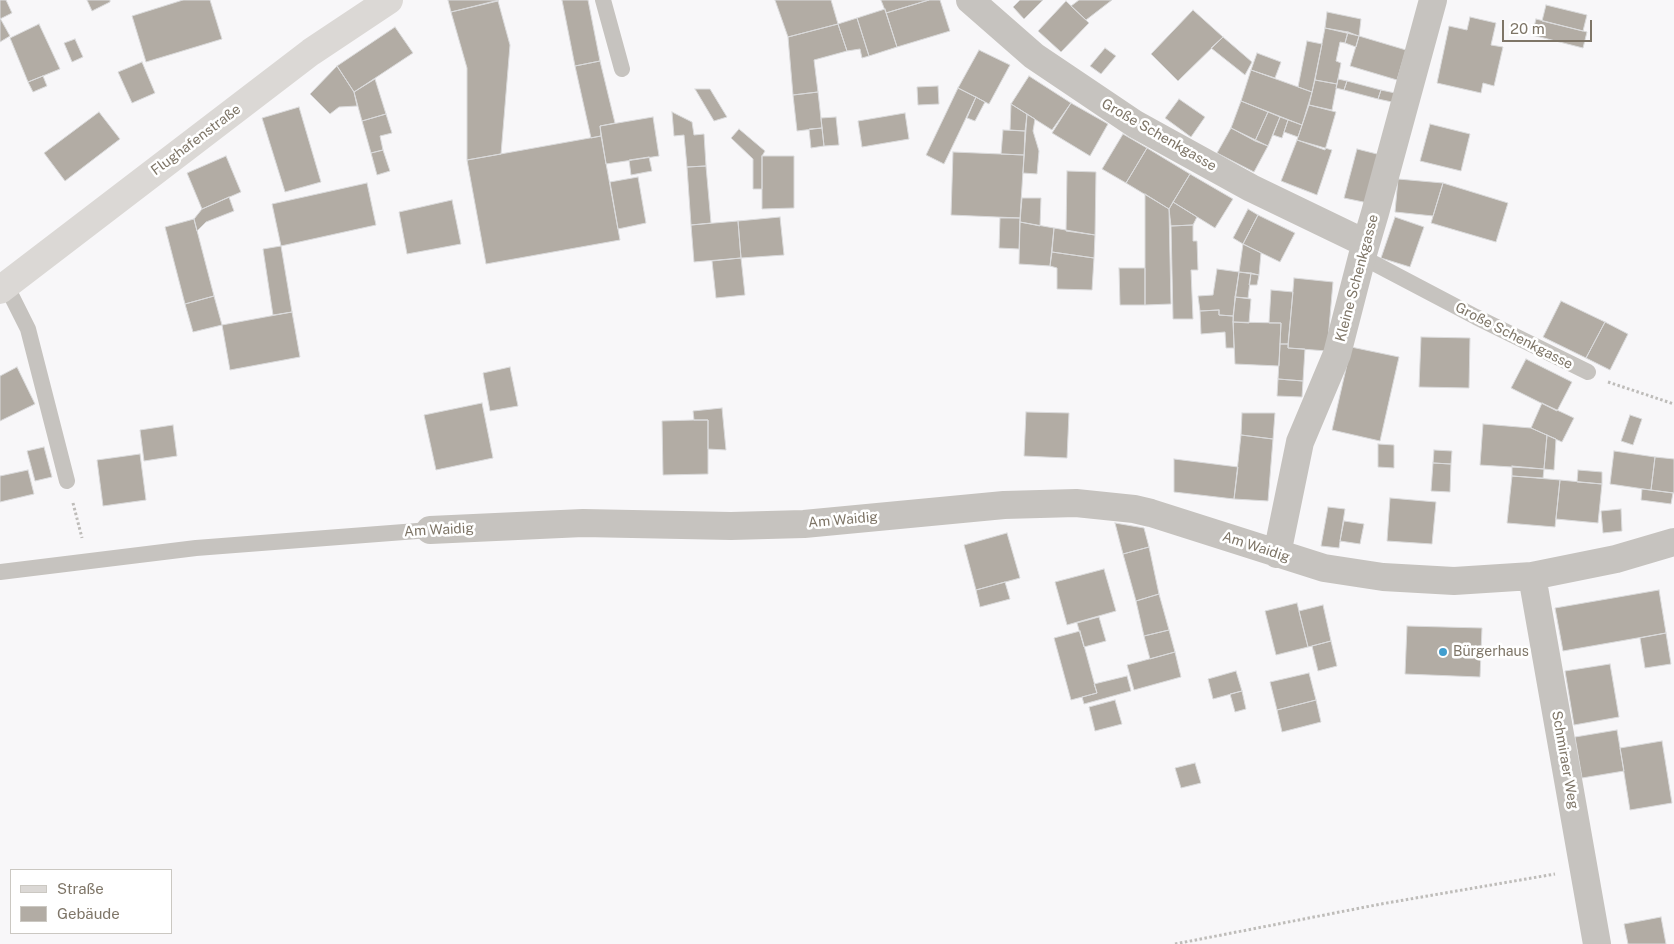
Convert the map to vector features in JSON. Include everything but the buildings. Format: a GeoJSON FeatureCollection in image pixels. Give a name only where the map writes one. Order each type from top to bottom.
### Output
{"type":"FeatureCollection","features":[{"type":"Feature","properties":{"kind":"street","name":"Flughafenstraße"},"geometry":{"type":"LineString","coordinates":[[3,288],[311,52],[389,0]]}},
{"type":"Feature","properties":{"kind":"street","name":"Große Schenkgasse"},"geometry":{"type":"LineString","coordinates":[[970,0],[1034,56],[1136,124],[1363,250]]}},
{"type":"Feature","properties":{"kind":"street","name":"Kleine Schenkgasse"},"geometry":{"type":"LineString","coordinates":[[1277,554],[1300,442],[1337,354],[1363,250],[1375,213],[1433,0]]}},
{"type":"Feature","properties":{"kind":"street","name":"Am Waidig"},"geometry":{"type":"LineString","coordinates":[[430,530],[583,523],[731,526],[804,524],[1004,505],[1076,504],[1134,509],[1324,568],[1383,577],[1454,581],[1532,576],[1616,559],[1674,542]]}},
{"type":"Feature","properties":{"kind":"street","name":"Schmiraer Weg"},"geometry":{"type":"LineString","coordinates":[[1532,576],[1598,944]]}},
{"type":"Feature","properties":{"kind":"lane"},"geometry":{"type":"LineString","coordinates":[[603,0],[622,69]]}},
{"type":"Feature","properties":{"kind":"lane","name":"Große Schenkgasse"},"geometry":{"type":"LineString","coordinates":[[1363,250],[1476,317],[1588,372]]}},
{"type":"Feature","properties":{"kind":"lane","name":"Flughafenstraße"},"geometry":{"type":"LineString","coordinates":[[3,288],[28,329],[67,481]]}},
{"type":"Feature","properties":{"kind":"lane","name":"Am Waidig"},"geometry":{"type":"LineString","coordinates":[[0,572],[196,548],[430,530]]}},
{"type":"Feature","properties":{"kind":"path"},"geometry":{"type":"LineString","coordinates":[[1588,372],[1599,379],[1674,404]]}},
{"type":"Feature","properties":{"kind":"path"},"geometry":{"type":"LineString","coordinates":[[67,481],[88,561]]}},
{"type":"Feature","properties":{"kind":"path"},"geometry":{"type":"LineString","coordinates":[[1175,944],[1381,904],[1584,870]]}},
{"type":"Feature","properties":{"kind":"place","name":"Bürgerhaus"},"geometry":{"type":"Point","coordinates":[1443,652]}}]}
